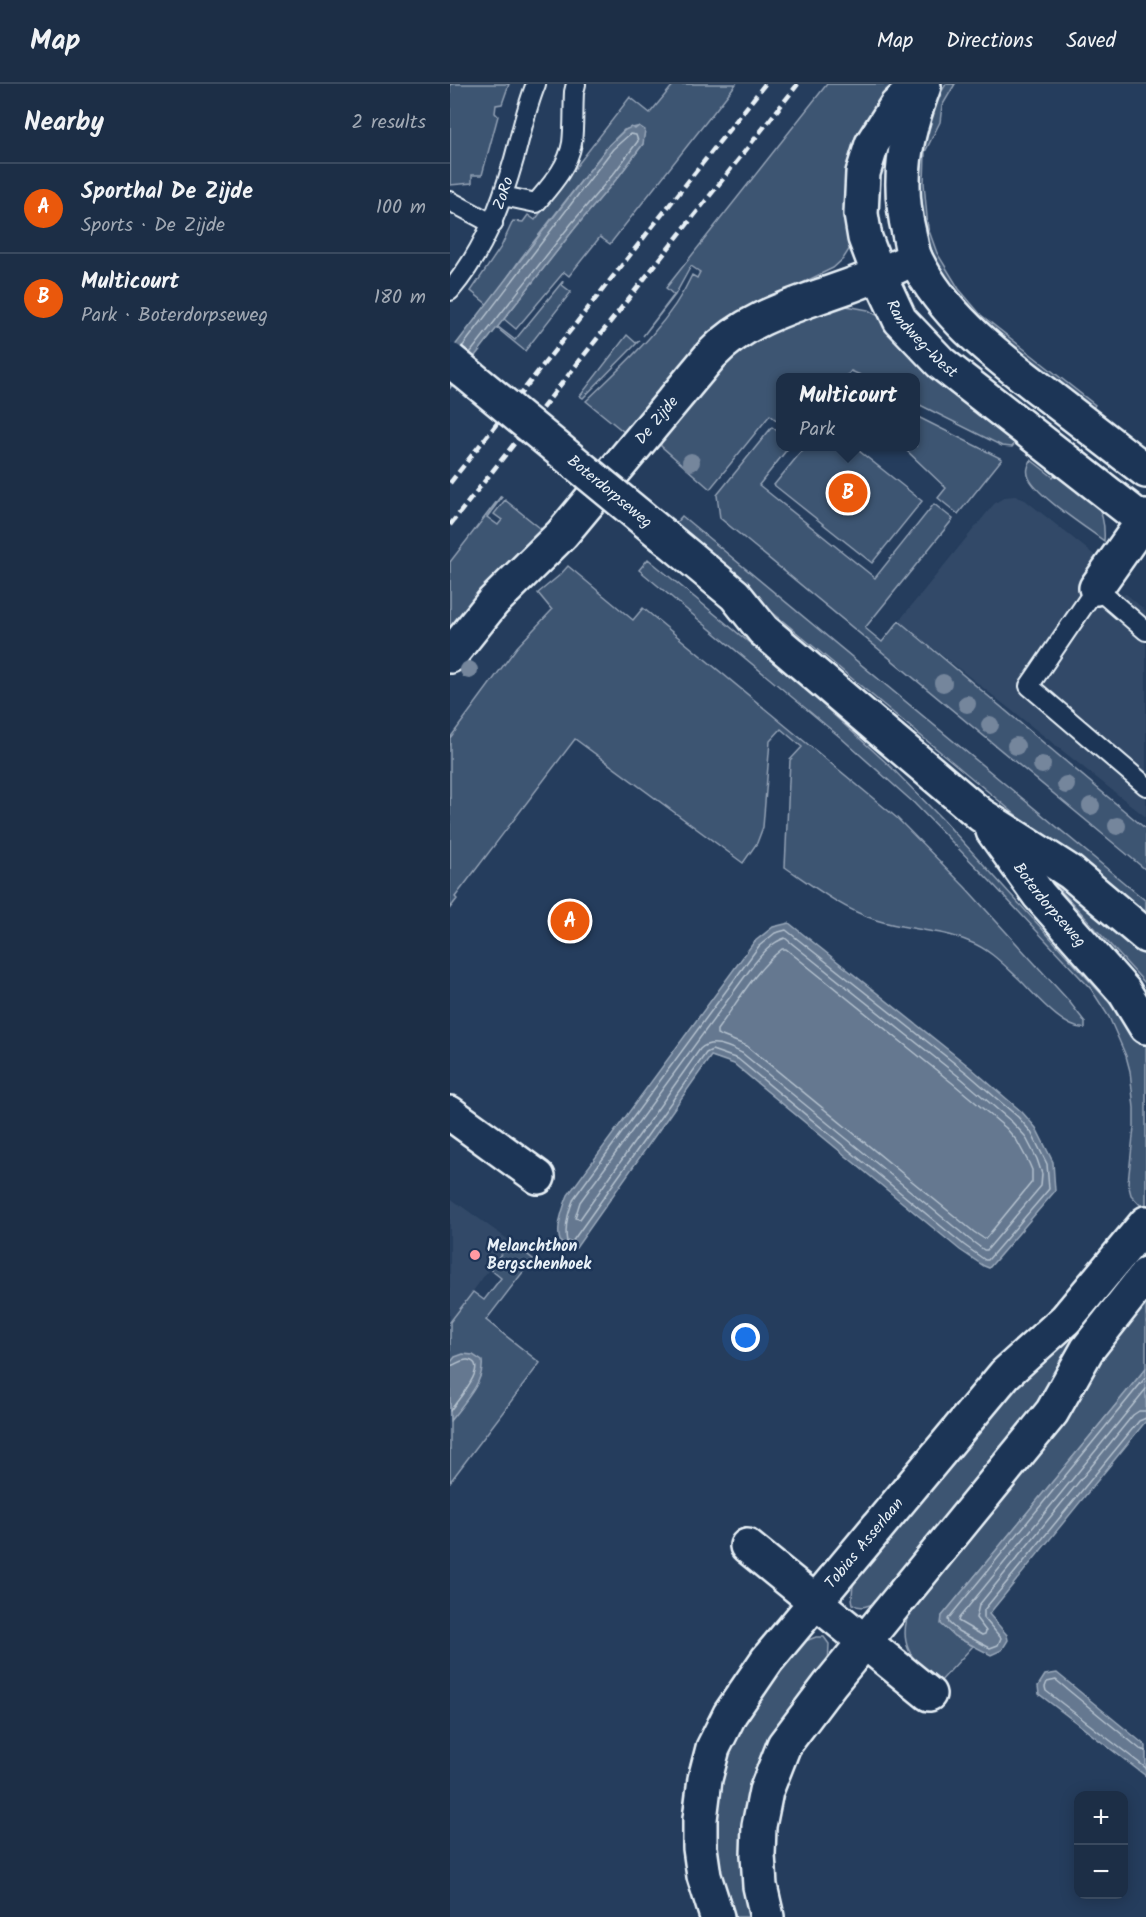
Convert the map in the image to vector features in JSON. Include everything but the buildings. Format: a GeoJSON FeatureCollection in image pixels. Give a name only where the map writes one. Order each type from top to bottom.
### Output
{"type":"FeatureCollection","features":[{"type":"Feature","properties":{"kind":"street","name":"Randweg-West"},"geometry":{"type":"LineString","coordinates":[[919,84],[896,106],[872,144],[863,173],[861,214],[865,238],[900,320],[941,363],[1145,520],[1096,588]]}},
{"type":"Feature","properties":{"kind":"street"},"geometry":{"type":"LineString","coordinates":[[925,84],[904,149],[902,179],[905,218],[915,258],[946,307],[976,338],[1146,471]]}},
{"type":"Feature","properties":{"kind":"street","name":"De Zijde"},"geometry":{"type":"LineString","coordinates":[[450,656],[493,602],[562,534],[719,346],[759,319],[879,275],[915,258]]}},
{"type":"Feature","properties":{"kind":"street","name":"Boterdorpseweg"},"geometry":{"type":"LineString","coordinates":[[450,360],[658,542],[721,608],[763,630],[981,815],[1070,872],[1146,936]]}},
{"type":"Feature","properties":{"kind":"street","name":"Boterdorpseweg"},"geometry":{"type":"LineString","coordinates":[[450,381],[658,542]]}},
{"type":"Feature","properties":{"kind":"street","name":"Boterdorpseweg"},"geometry":{"type":"LineString","coordinates":[[981,815],[1039,895],[1135,998],[1146,1027]]}},
{"type":"Feature","properties":{"kind":"street"},"geometry":{"type":"LineString","coordinates":[[450,1113],[538,1177]]}},
{"type":"Feature","properties":{"kind":"street","name":"Tobias Asserlaan"},"geometry":{"type":"LineString","coordinates":[[717,1917],[704,1876],[700,1848],[700,1819],[705,1779],[713,1748],[730,1714],[767,1660],[1005,1374],[1066,1319],[1146,1223]]}},
{"type":"Feature","properties":{"kind":"street"},"geometry":{"type":"LineString","coordinates":[[767,1917],[760,1886],[759,1826],[766,1791],[784,1745],[830,1684],[1052,1413],[1087,1350],[1146,1275]]}},
{"type":"Feature","properties":{"kind":"street"},"geometry":{"type":"LineString","coordinates":[[747,1546],[929,1694]]}},
{"type":"Feature","properties":{"kind":"lane","name":"ZoRo"},"geometry":{"type":"LineString","coordinates":[[450,291],[469,267],[493,224],[536,84]]}},
{"type":"Feature","properties":{"kind":"lane"},"geometry":{"type":"LineString","coordinates":[[503,196],[536,202],[555,182],[572,144],[576,84]]}},
{"type":"Feature","properties":{"kind":"lane"},"geometry":{"type":"LineString","coordinates":[[450,201],[493,224]]}},
{"type":"Feature","properties":{"kind":"lane"},"geometry":{"type":"LineString","coordinates":[[1096,588],[1146,631]]}},
{"type":"Feature","properties":{"kind":"lane","name":"Randweg-West"},"geometry":{"type":"LineString","coordinates":[[1096,588],[1029,686],[1146,786]]}},
{"type":"Feature","properties":{"kind":"shaded area"},"geometry":{"type":"Polygon","coordinates":[[[450,84],[509,84],[502,104],[496,105],[495,113],[498,116],[482,175],[472,175],[472,183],[450,185],[450,84]]]}},
{"type":"Feature","properties":{"kind":"shaded area"},"geometry":{"type":"Polygon","coordinates":[[[674,84],[736,84],[610,244],[600,237],[569,276],[564,272],[516,329],[504,319],[643,144],[637,127],[624,130],[609,145],[521,258],[488,305],[471,291],[501,247],[513,221],[523,222],[528,215],[535,220],[630,97],[650,113],[674,84]]]}},
{"type":"Feature","properties":{"kind":"shaded area"},"geometry":{"type":"Polygon","coordinates":[[[827,84],[898,84],[850,248],[833,268],[749,309],[629,436],[586,401],[631,358],[659,327],[692,275],[697,278],[700,272],[691,266],[675,295],[643,336],[674,295],[666,288],[827,84]]]}},
{"type":"Feature","properties":{"kind":"shaded area"},"geometry":{"type":"Polygon","coordinates":[[[946,84],[955,84],[942,106],[940,122],[925,152],[924,183],[928,228],[937,253],[959,289],[981,315],[1095,405],[1091,411],[986,326],[954,291],[933,255],[921,219],[918,163],[932,108],[946,84]]]}},
{"type":"Feature","properties":{"kind":"shaded area"},"geometry":{"type":"Polygon","coordinates":[[[563,281],[562,285],[571,292],[525,351],[497,328],[515,340],[563,281]]]}},
{"type":"Feature","properties":{"kind":"shaded area"},"geometry":{"type":"Polygon","coordinates":[[[841,305],[868,310],[882,318],[1017,441],[1012,447],[1002,446],[920,405],[920,373],[856,373],[851,371],[849,373],[776,373],[776,420],[770,415],[710,489],[661,446],[660,439],[735,356],[764,335],[802,318],[841,305]]]}},
{"type":"Feature","properties":{"kind":"shaded area"},"geometry":{"type":"Polygon","coordinates":[[[627,335],[636,343],[640,340],[583,398],[580,396],[627,335]]]}},
{"type":"Feature","properties":{"kind":"shaded area"},"geometry":{"type":"Polygon","coordinates":[[[920,418],[1002,459],[958,514],[938,498],[946,488],[907,451],[920,451],[920,418]]]}},
{"type":"Feature","properties":{"kind":"shaded area"},"geometry":{"type":"Polygon","coordinates":[[[772,427],[776,430],[776,451],[786,451],[759,485],[875,578],[934,504],[953,519],[865,628],[882,642],[899,621],[1146,829],[1146,870],[720,518],[717,495],[772,427]]]}},
{"type":"Feature","properties":{"kind":"shaded area"},"geometry":{"type":"Polygon","coordinates":[[[802,451],[859,451],[922,501],[872,563],[774,485],[802,451]]]}},
{"type":"Feature","properties":{"kind":"shaded area"},"geometry":{"type":"Polygon","coordinates":[[[1031,460],[1053,477],[1063,465],[1087,490],[1102,517],[1104,541],[1042,494],[1029,478],[1028,466],[1031,460]]]}},
{"type":"Feature","properties":{"kind":"shaded area"},"geometry":{"type":"Polygon","coordinates":[[[501,496],[487,517],[498,525],[502,520],[494,514],[505,500],[545,532],[450,637],[450,562],[501,496]]]}},
{"type":"Feature","properties":{"kind":"shaded area"},"geometry":{"type":"Polygon","coordinates":[[[1015,496],[1025,500],[1098,558],[1101,602],[1126,594],[1146,611],[1146,817],[899,621],[994,504],[1005,497],[1015,496]]]}},
{"type":"Feature","properties":{"kind":"shaded area"},"geometry":{"type":"Polygon","coordinates":[[[682,516],[1146,901],[1146,923],[671,528],[682,516]]]}},
{"type":"Feature","properties":{"kind":"shaded area"},"geometry":{"type":"Polygon","coordinates":[[[648,559],[802,686],[891,767],[943,820],[1146,1043],[1146,1204],[1143,1208],[1131,1195],[1128,1183],[1134,1127],[1130,1071],[1109,1017],[1091,989],[914,803],[840,737],[639,570],[648,559]]]}},
{"type":"Feature","properties":{"kind":"shaded area"},"geometry":{"type":"Polygon","coordinates":[[[568,566],[633,620],[643,608],[897,818],[965,887],[1068,1000],[1085,1022],[1085,1028],[1077,1027],[1058,1017],[1001,962],[977,945],[947,934],[876,920],[829,897],[785,867],[790,760],[802,747],[781,729],[770,741],[763,827],[757,843],[743,863],[575,739],[455,897],[457,899],[450,908],[450,738],[517,647],[552,610],[538,593],[568,566]]]}},
{"type":"Feature","properties":{"kind":"shaded area"},"geometry":{"type":"Polygon","coordinates":[[[1051,874],[1146,947],[1146,984],[1052,881],[1051,874]]]}},
{"type":"Feature","properties":{"kind":"shaded area","name":"Melanchthon Bergschenhoek"},"geometry":{"type":"Polygon","coordinates":[[[450,1198],[510,1241],[450,1322],[450,1198]]]}},
{"type":"Feature","properties":{"kind":"shaded area"},"geometry":{"type":"Polygon","coordinates":[[[510,1241],[533,1259],[486,1320],[540,1363],[450,1482],[450,1322],[473,1292],[484,1300],[501,1278],[490,1269],[510,1241]]]}},
{"type":"Feature","properties":{"kind":"shaded area"},"geometry":{"type":"Polygon","coordinates":[[[1138,1249],[1146,1256],[1146,1261],[1061,1381],[878,1602],[862,1607],[853,1604],[853,1585],[866,1556],[1138,1249]]]}},
{"type":"Feature","properties":{"kind":"shaded area"},"geometry":{"type":"Polygon","coordinates":[[[1146,1290],[1146,1368],[942,1616],[954,1636],[973,1646],[938,1684],[909,1651],[905,1632],[911,1607],[1146,1290]]]}},
{"type":"Feature","properties":{"kind":"shaded area"},"geometry":{"type":"Polygon","coordinates":[[[816,1637],[824,1637],[829,1644],[828,1666],[800,1707],[756,1917],[726,1917],[715,1880],[711,1795],[742,1714],[803,1642],[816,1637]]]}},
{"type":"Feature","properties":{"kind":"water"},"geometry":{"type":"Polygon","coordinates":[[[639,126],[645,130],[643,144],[450,388],[450,352],[609,145],[625,130],[639,126]]]}},
{"type":"Feature","properties":{"kind":"water"},"geometry":{"type":"Polygon","coordinates":[[[789,923],[971,1068],[1022,1112],[1036,1128],[1053,1162],[1055,1191],[989,1268],[960,1250],[734,1064],[711,1056],[576,1248],[571,1250],[564,1247],[560,1241],[559,1226],[568,1195],[754,942],[773,927],[789,923]]]}},
{"type":"Feature","properties":{"kind":"water"},"geometry":{"type":"Polygon","coordinates":[[[463,1354],[473,1355],[482,1361],[482,1369],[472,1393],[450,1421],[450,1363],[455,1357],[463,1354]]]}},
{"type":"Feature","properties":{"kind":"water"},"geometry":{"type":"Polygon","coordinates":[[[1146,1368],[1146,1421],[989,1614],[1007,1635],[1008,1640],[1002,1650],[991,1655],[954,1636],[941,1624],[942,1616],[1146,1368]]]}},
{"type":"Feature","properties":{"kind":"water"},"geometry":{"type":"Polygon","coordinates":[[[1057,1673],[1146,1746],[1146,1776],[1039,1694],[1038,1686],[1045,1675],[1057,1673]]]}},
{"type":"Feature","properties":{"kind":"railway"},"geometry":{"type":"LineString","coordinates":[[450,483],[765,84]]}},
{"type":"Feature","properties":{"kind":"railway"},"geometry":{"type":"LineString","coordinates":[[450,525],[798,84]]}},
{"type":"Feature","properties":{"kind":"place","name":"Multicourt"},"geometry":{"type":"Point","coordinates":[848,493]}},
{"type":"Feature","properties":{"kind":"place","name":"Sporthal De Zijde"},"geometry":{"type":"Point","coordinates":[570,921]}},
{"type":"Feature","properties":{"kind":"place","name":"Melanchthon Bergschenhoek"},"geometry":{"type":"Point","coordinates":[475,1255]}}]}
